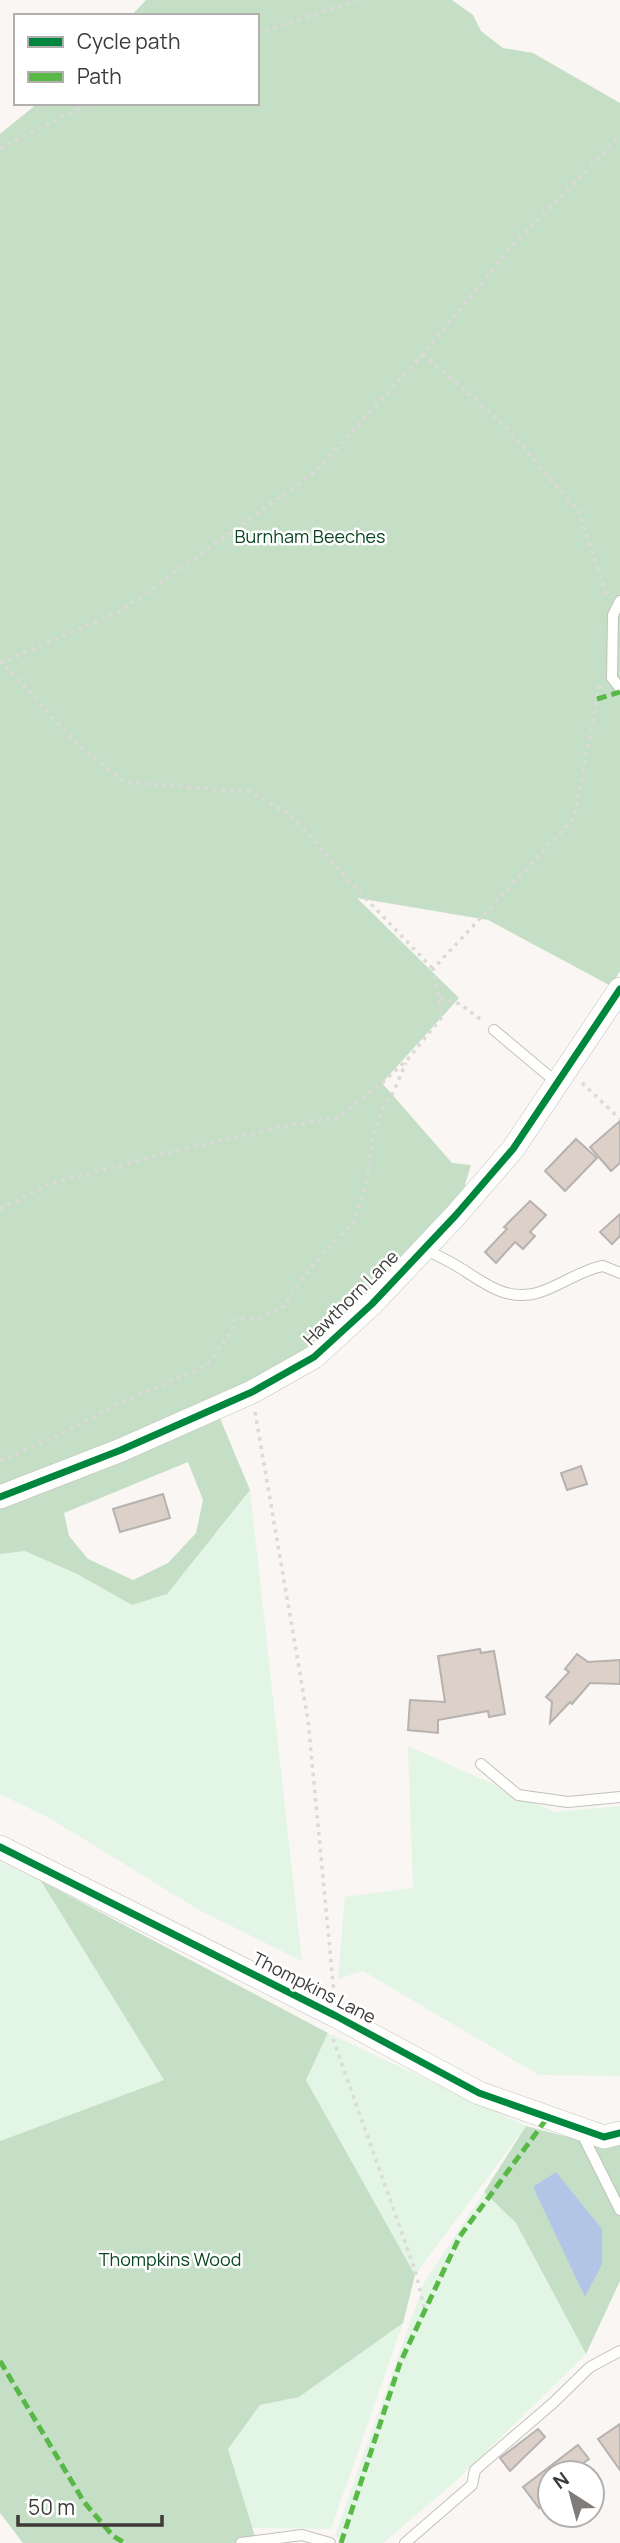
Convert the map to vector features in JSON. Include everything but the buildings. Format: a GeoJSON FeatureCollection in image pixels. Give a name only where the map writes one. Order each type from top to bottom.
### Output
{"type":"FeatureCollection","features":[{"type":"Feature","properties":{"kind":"street","name":"Hawthorn Lane"},"geometry":{"type":"LineString","coordinates":[[0,1497],[121,1450],[252,1392],[314,1357],[372,1304],[457,1214],[513,1149],[620,989]]}},
{"type":"Feature","properties":{"kind":"street","name":"Thompkins Lane"},"geometry":{"type":"LineString","coordinates":[[0,1847],[336,2016],[479,2093],[604,2137],[620,2133]]}},
{"type":"Feature","properties":{"kind":"lane"},"geometry":{"type":"LineString","coordinates":[[620,601],[613,615],[612,678],[620,688]]}},
{"type":"Feature","properties":{"kind":"lane"},"geometry":{"type":"LineString","coordinates":[[494,1030],[561,1074]]}},
{"type":"Feature","properties":{"kind":"lane"},"geometry":{"type":"LineString","coordinates":[[423,1248],[500,1292],[538,1293],[598,1267],[610,1268],[620,1273]]}},
{"type":"Feature","properties":{"kind":"lane"},"geometry":{"type":"LineString","coordinates":[[481,1764],[518,1795],[568,1802],[620,1797]]}},
{"type":"Feature","properties":{"kind":"lane"},"geometry":{"type":"LineString","coordinates":[[578,2128],[620,2210]]}},
{"type":"Feature","properties":{"kind":"lane"},"geometry":{"type":"LineString","coordinates":[[405,2543],[472,2485],[475,2470],[553,2403],[590,2367],[620,2351]]}},
{"type":"Feature","properties":{"kind":"lane"},"geometry":{"type":"LineString","coordinates":[[241,2543],[302,2535],[330,2543]]}},
{"type":"Feature","properties":{"kind":"path"},"geometry":{"type":"LineString","coordinates":[[259,32],[356,0]]}},
{"type":"Feature","properties":{"kind":"path"},"geometry":{"type":"LineString","coordinates":[[0,148],[86,105]]}},
{"type":"Feature","properties":{"kind":"path"},"geometry":{"type":"LineString","coordinates":[[0,1209],[52,1183],[187,1148],[339,1117],[408,1059],[443,1017],[433,969],[336,867],[292,816],[250,792],[125,782],[79,746],[1,662],[121,611],[315,472],[423,354],[515,243],[620,136]]}},
{"type":"Feature","properties":{"kind":"path"},"geometry":{"type":"LineString","coordinates":[[423,354],[502,423],[579,512],[613,615]]}},
{"type":"Feature","properties":{"kind":"path"},"geometry":{"type":"LineString","coordinates":[[433,969],[574,818],[601,675]]}},
{"type":"Feature","properties":{"kind":"path"},"geometry":{"type":"LineString","coordinates":[[439,998],[460,1004],[494,1030]]}},
{"type":"Feature","properties":{"kind":"path"},"geometry":{"type":"LineString","coordinates":[[0,1461],[63,1433],[122,1402],[206,1366],[232,1331],[235,1319],[258,1318],[283,1307],[311,1267],[355,1220],[367,1180],[373,1135],[384,1105],[392,1095],[408,1059]]}},
{"type":"Feature","properties":{"kind":"path"},"geometry":{"type":"LineString","coordinates":[[561,1074],[620,1119]]}},
{"type":"Feature","properties":{"kind":"path"},"geometry":{"type":"LineString","coordinates":[[252,1392],[308,1720],[336,2016]]}},
{"type":"Feature","properties":{"kind":"path"},"geometry":{"type":"LineString","coordinates":[[333,2039],[415,2270],[425,2311]]}},
{"type":"Feature","properties":{"kind":"green space","name":"Burnham Beeches"},"geometry":{"type":"Polygon","coordinates":[[[146,0],[452,0],[473,15],[481,31],[503,48],[533,53],[620,103],[620,971],[611,986],[488,920],[357,898],[459,998],[382,1083],[452,1163],[471,1165],[465,1184],[469,1192],[333,1337],[245,1389],[0,1488],[0,134],[36,105],[259,105],[259,14],[133,14],[146,0]]]}},
{"type":"Feature","properties":{"kind":"green space"},"geometry":{"type":"Polygon","coordinates":[[[219,1416],[250,1490],[167,1594],[132,1605],[77,1574],[25,1551],[0,1554],[0,1500],[219,1416]],[[188,1462],[64,1513],[69,1536],[88,1559],[133,1580],[168,1563],[196,1533],[203,1500],[188,1462]]]}},
{"type":"Feature","properties":{"kind":"green space"},"geometry":{"type":"Polygon","coordinates":[[[250,1490],[302,1961],[199,1910],[51,1819],[0,1794],[0,1554],[25,1551],[77,1574],[132,1605],[217,1532],[250,1490]]]}},
{"type":"Feature","properties":{"kind":"green space"},"geometry":{"type":"Polygon","coordinates":[[[408,1746],[555,1812],[620,1806],[620,2076],[539,2075],[363,1971],[338,1979],[345,1897],[413,1888],[408,1746]]]}},
{"type":"Feature","properties":{"kind":"green space"},"geometry":{"type":"Polygon","coordinates":[[[0,1862],[41,1881],[165,2081],[0,2141],[0,1862]]]}},
{"type":"Feature","properties":{"kind":"green space","name":"Thompkins Wood"},"geometry":{"type":"Polygon","coordinates":[[[41,1881],[328,2033],[306,2080],[415,2275],[403,2323],[299,2397],[260,2405],[228,2449],[257,2543],[23,2543],[0,2513],[0,2141],[164,2080],[41,1881]]]}},
{"type":"Feature","properties":{"kind":"green space"},"geometry":{"type":"Polygon","coordinates":[[[328,2033],[526,2126],[415,2275],[306,2080],[328,2033]]]}},
{"type":"Feature","properties":{"kind":"green space"},"geometry":{"type":"Polygon","coordinates":[[[526,2126],[606,2147],[620,2145],[620,2281],[586,2354],[516,2223],[484,2192],[526,2126]]]}},
{"type":"Feature","properties":{"kind":"green space"},"geometry":{"type":"Polygon","coordinates":[[[484,2192],[516,2223],[586,2354],[455,2482],[383,2543],[346,2543],[335,2536],[424,2283],[484,2192]]]}},
{"type":"Feature","properties":{"kind":"green space"},"geometry":{"type":"Polygon","coordinates":[[[403,2323],[331,2529],[251,2528],[228,2449],[260,2405],[299,2397],[403,2323]]]}},
{"type":"Feature","properties":{"kind":"water"},"geometry":{"type":"Polygon","coordinates":[[[556,2172],[602,2229],[602,2264],[585,2297],[533,2187],[556,2172]]]}},
{"type":"Feature","properties":{"kind":"marked path"},"geometry":{"type":"LineString","coordinates":[[597,699],[620,692]]}},
{"type":"Feature","properties":{"kind":"marked path"},"geometry":{"type":"LineString","coordinates":[[341,2543],[400,2363],[460,2236],[548,2117]]}},
{"type":"Feature","properties":{"kind":"marked path"},"geometry":{"type":"LineString","coordinates":[[0,2361],[84,2502],[113,2536],[125,2543]]}},
{"type":"Feature","properties":{"kind":"cycle path"},"geometry":{"type":"LineString","coordinates":[[0,1497],[121,1450],[252,1392],[314,1357],[372,1304],[456,1215],[513,1149],[620,989]]}},
{"type":"Feature","properties":{"kind":"cycle path"},"geometry":{"type":"LineString","coordinates":[[0,1847],[336,2016],[479,2093],[604,2137],[620,2133]]}}]}
